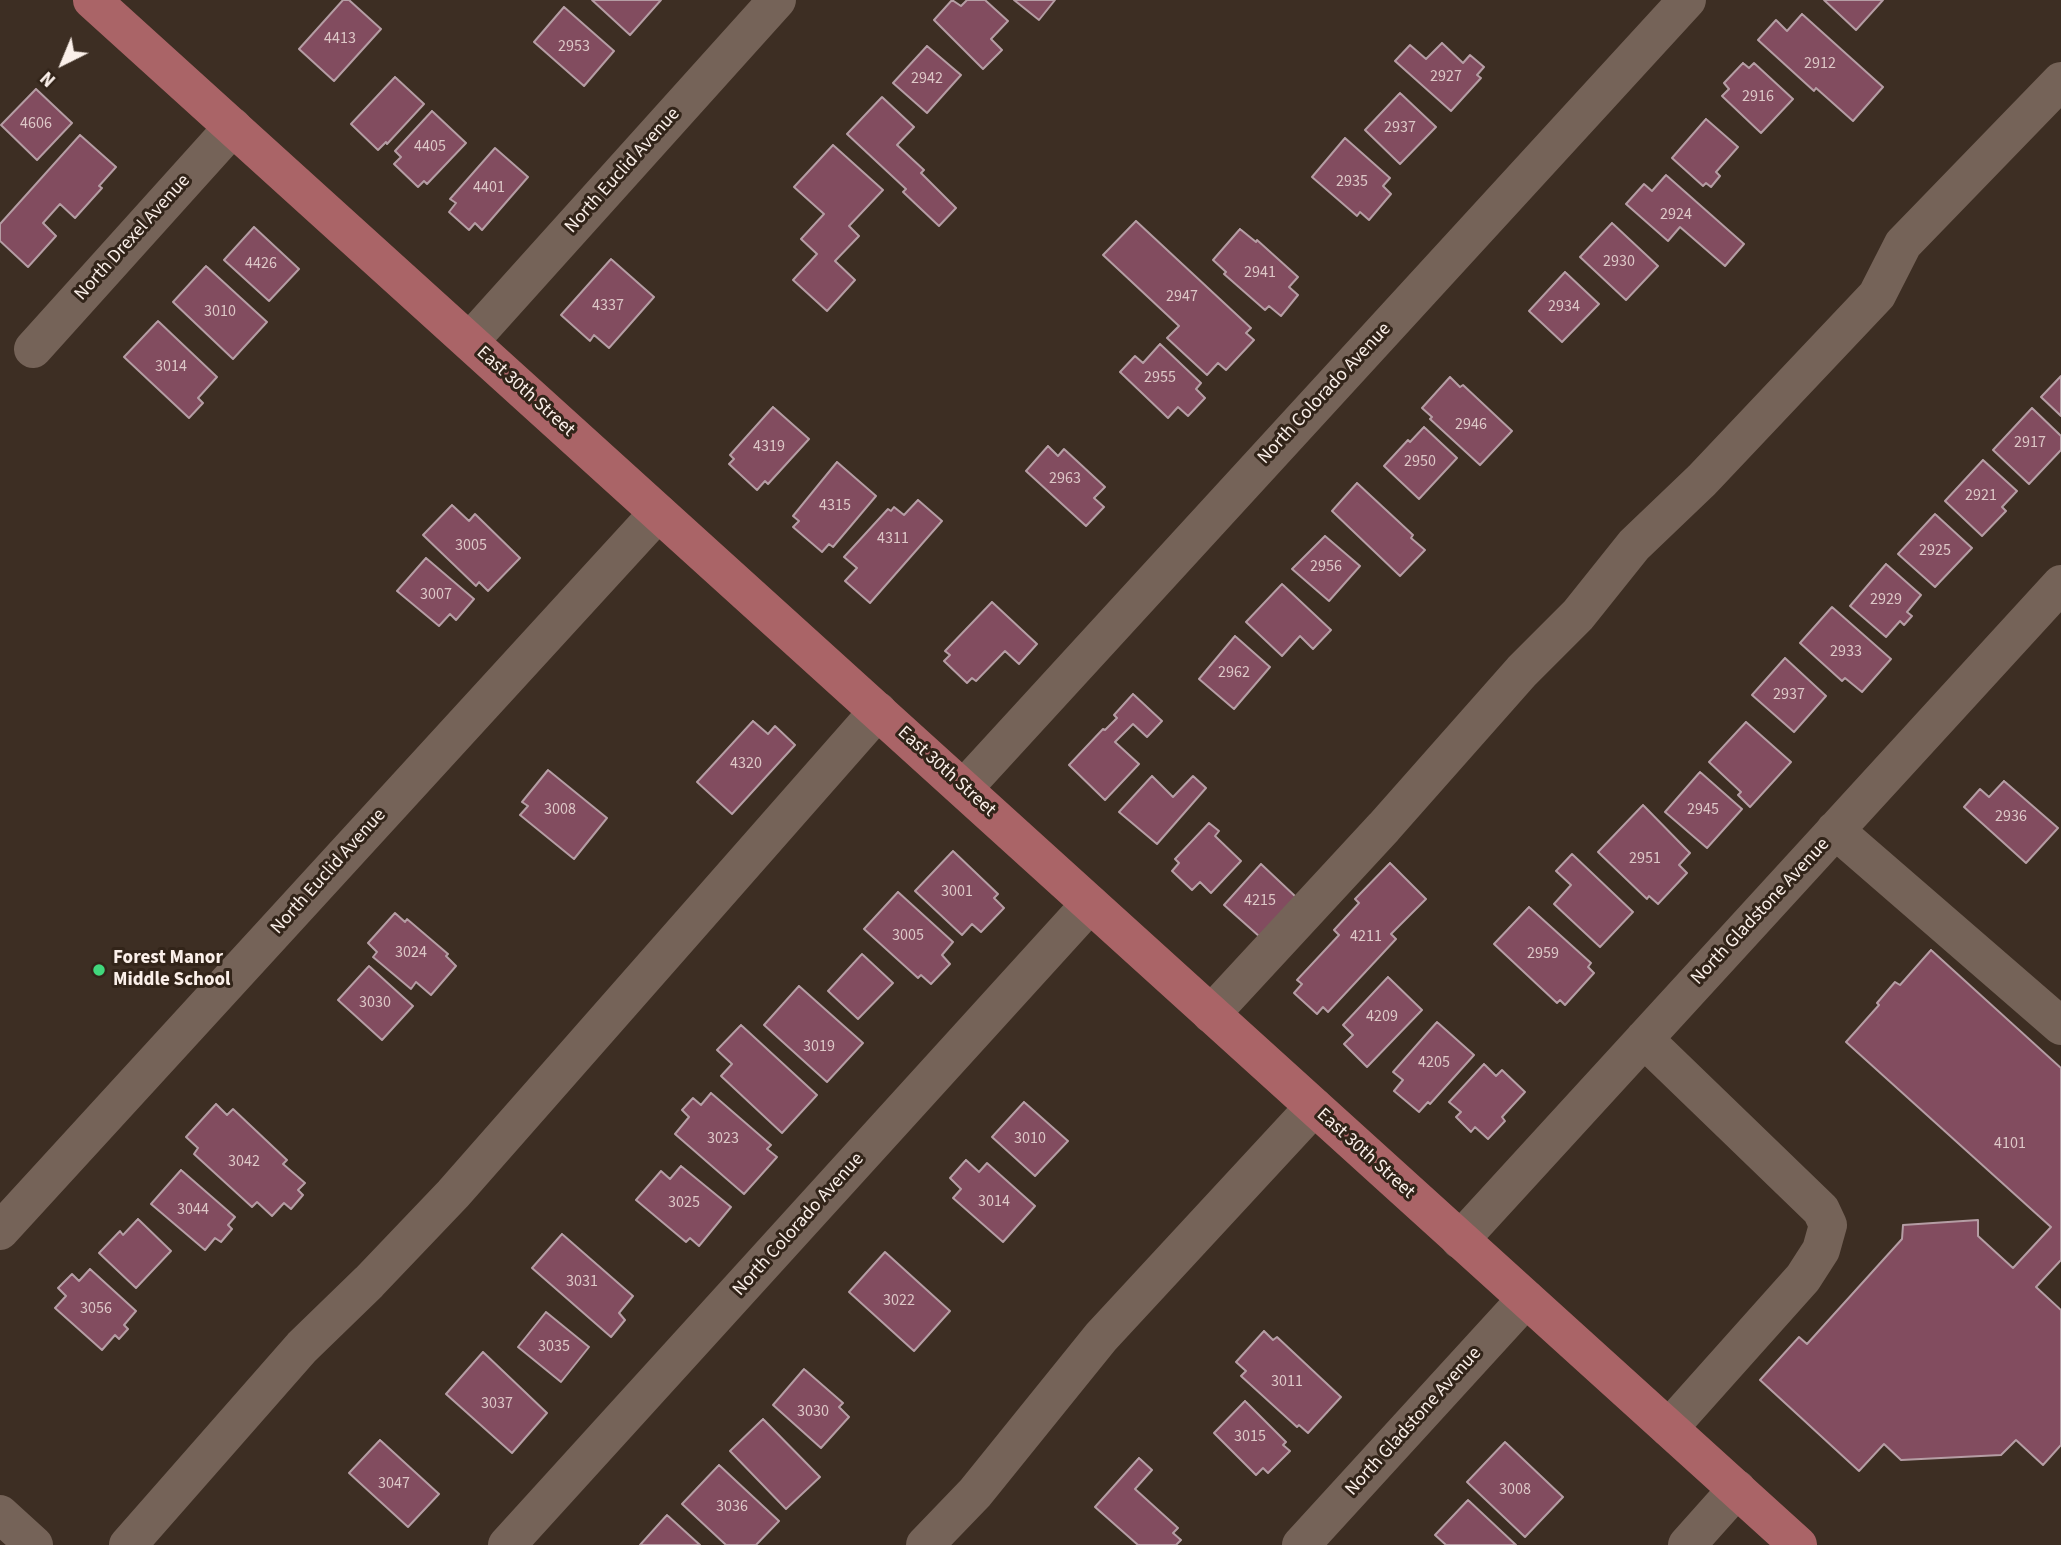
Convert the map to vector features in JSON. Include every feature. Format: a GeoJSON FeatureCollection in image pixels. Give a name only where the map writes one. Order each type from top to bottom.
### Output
{"type":"FeatureCollection","features":[{"type":"Feature","properties":{"kind":"main road","name":"East 30th Street"},"geometry":{"type":"LineString","coordinates":[[92,0],[1798,1545]]}},
{"type":"Feature","properties":{"kind":"street","name":"North Euclid Avenue"},"geometry":{"type":"LineString","coordinates":[[470,341],[777,0]]}},
{"type":"Feature","properties":{"kind":"street","name":"North Colorado Avenue"},"geometry":{"type":"LineString","coordinates":[[964,788],[1687,0]]}},
{"type":"Feature","properties":{"kind":"street"},"geometry":{"type":"LineString","coordinates":[[1211,1014],[1384,827],[1522,671],[1578,615],[1634,545],[1702,480],[1877,295],[1903,244],[2061,81]]}},
{"type":"Feature","properties":{"kind":"street","name":"North Drexel Avenue"},"geometry":{"type":"LineString","coordinates":[[33,349],[233,127]]}},
{"type":"Feature","properties":{"kind":"street","name":"North Euclid Avenue"},"geometry":{"type":"LineString","coordinates":[[0,1231],[658,513]]}},
{"type":"Feature","properties":{"kind":"street","name":"North Gladstone Avenue"},"geometry":{"type":"LineString","coordinates":[[1460,1240],[2061,584]]}},
{"type":"Feature","properties":{"kind":"street"},"geometry":{"type":"LineString","coordinates":[[128,1545],[302,1347],[453,1194],[878,711]]}},
{"type":"Feature","properties":{"kind":"street"},"geometry":{"type":"LineString","coordinates":[[1835,830],[2061,1027]]}},
{"type":"Feature","properties":{"kind":"street","name":"North Colorado Avenue"},"geometry":{"type":"LineString","coordinates":[[507,1545],[1090,904]]}},
{"type":"Feature","properties":{"kind":"street"},"geometry":{"type":"LineString","coordinates":[[1644,1039],[1822,1210],[1828,1225],[1821,1250],[1803,1278],[1669,1428]]}},
{"type":"Feature","properties":{"kind":"street"},"geometry":{"type":"LineString","coordinates":[[925,1545],[975,1493],[1101,1338],[1314,1107]]}},
{"type":"Feature","properties":{"kind":"street","name":"North Gladstone Avenue"},"geometry":{"type":"LineString","coordinates":[[1301,1545],[1526,1299]]}},
{"type":"Feature","properties":{"kind":"street"},"geometry":{"type":"LineString","coordinates":[[1687,1545],[1737,1489]]}},
{"type":"Feature","properties":{"kind":"street"},"geometry":{"type":"LineString","coordinates":[[0,1514],[34,1545]]}},
{"type":"Feature","properties":{"kind":"building"},"geometry":{"type":"Polygon","coordinates":[[[343,0],[349,0],[381,29],[334,81],[299,49],[343,0]]]}},
{"type":"Feature","properties":{"kind":"building"},"geometry":{"type":"Polygon","coordinates":[[[592,0],[661,0],[630,35],[592,0]]]}},
{"type":"Feature","properties":{"kind":"building"},"geometry":{"type":"Polygon","coordinates":[[[952,0],[961,6],[967,0],[985,0],[1008,21],[991,39],[1002,50],[983,69],[934,20],[952,0]]]}},
{"type":"Feature","properties":{"kind":"building"},"geometry":{"type":"Polygon","coordinates":[[[1014,0],[1055,0],[1039,20],[1014,0]]]}},
{"type":"Feature","properties":{"kind":"building"},"geometry":{"type":"Polygon","coordinates":[[[1824,0],[1883,0],[1856,30],[1824,0]]]}},
{"type":"Feature","properties":{"kind":"building"},"geometry":{"type":"Polygon","coordinates":[[[564,7],[614,51],[584,86],[534,42],[564,7]]]}},
{"type":"Feature","properties":{"kind":"building"},"geometry":{"type":"Polygon","coordinates":[[[1802,14],[1883,87],[1853,121],[1816,88],[1814,91],[1758,40],[1776,20],[1787,31],[1802,14]]]}},
{"type":"Feature","properties":{"kind":"building"},"geometry":{"type":"Polygon","coordinates":[[[1442,43],[1463,63],[1470,55],[1484,67],[1477,75],[1481,78],[1451,111],[1395,61],[1410,45],[1426,59],[1442,43]]]}},
{"type":"Feature","properties":{"kind":"building"},"geometry":{"type":"Polygon","coordinates":[[[927,46],[961,75],[927,113],[893,83],[927,46]]]}},
{"type":"Feature","properties":{"kind":"building"},"geometry":{"type":"Polygon","coordinates":[[[1743,63],[1749,68],[1754,63],[1793,99],[1761,133],[1722,96],[1729,89],[1724,83],[1743,63]]]}},
{"type":"Feature","properties":{"kind":"building"},"geometry":{"type":"Polygon","coordinates":[[[395,77],[424,104],[387,144],[386,142],[378,150],[351,124],[395,77]]]}},
{"type":"Feature","properties":{"kind":"building"},"geometry":{"type":"Polygon","coordinates":[[[36,89],[72,123],[37,160],[1,125],[36,89]]]}},
{"type":"Feature","properties":{"kind":"building"},"geometry":{"type":"Polygon","coordinates":[[[1400,93],[1436,127],[1400,164],[1365,130],[1400,93]]]}},
{"type":"Feature","properties":{"kind":"building"},"geometry":{"type":"Polygon","coordinates":[[[882,97],[914,127],[897,145],[924,170],[921,173],[956,208],[939,226],[903,192],[906,189],[847,134],[882,97]]]}},
{"type":"Feature","properties":{"kind":"building"},"geometry":{"type":"Polygon","coordinates":[[[432,111],[466,143],[427,184],[424,181],[418,187],[394,164],[401,157],[395,151],[432,111]]]}},
{"type":"Feature","properties":{"kind":"building"},"geometry":{"type":"Polygon","coordinates":[[[1706,119],[1738,147],[1716,172],[1720,176],[1711,187],[1706,183],[1703,186],[1672,158],[1706,119]]]}},
{"type":"Feature","properties":{"kind":"building"},"geometry":{"type":"Polygon","coordinates":[[[80,135],[116,167],[99,186],[102,188],[75,218],[60,204],[43,223],[56,236],[28,267],[0,241],[0,224],[80,135]]]}},
{"type":"Feature","properties":{"kind":"building"},"geometry":{"type":"Polygon","coordinates":[[[1345,138],[1390,178],[1383,186],[1391,194],[1369,220],[1360,212],[1357,216],[1312,177],[1345,138]]]}},
{"type":"Feature","properties":{"kind":"building"},"geometry":{"type":"Polygon","coordinates":[[[833,145],[883,190],[849,226],[859,236],[835,261],[855,280],[827,311],[793,280],[817,254],[801,239],[824,214],[794,187],[833,145]]]}},
{"type":"Feature","properties":{"kind":"building"},"geometry":{"type":"Polygon","coordinates":[[[495,148],[528,177],[482,230],[475,223],[469,230],[449,212],[456,203],[450,199],[495,148]]]}},
{"type":"Feature","properties":{"kind":"building"},"geometry":{"type":"Polygon","coordinates":[[[1666,175],[1744,244],[1725,266],[1680,227],[1668,241],[1626,204],[1644,184],[1652,191],[1666,175]]]}},
{"type":"Feature","properties":{"kind":"building"},"geometry":{"type":"Polygon","coordinates":[[[1136,221],[1251,328],[1246,333],[1254,340],[1226,370],[1218,363],[1207,375],[1167,338],[1179,326],[1103,255],[1136,221]]]}},
{"type":"Feature","properties":{"kind":"building"},"geometry":{"type":"Polygon","coordinates":[[[1612,223],[1658,266],[1626,300],[1580,257],[1612,223]]]}},
{"type":"Feature","properties":{"kind":"building"},"geometry":{"type":"Polygon","coordinates":[[[254,227],[299,269],[269,301],[224,260],[254,227]]]}},
{"type":"Feature","properties":{"kind":"building"},"geometry":{"type":"Polygon","coordinates":[[[1240,229],[1256,242],[1257,240],[1298,277],[1289,287],[1298,295],[1281,316],[1269,306],[1265,310],[1224,274],[1226,272],[1213,260],[1240,229]]]}},
{"type":"Feature","properties":{"kind":"building"},"geometry":{"type":"Polygon","coordinates":[[[611,259],[654,297],[609,348],[594,335],[590,341],[561,315],[611,259]]]}},
{"type":"Feature","properties":{"kind":"building"},"geometry":{"type":"Polygon","coordinates":[[[206,266],[267,322],[233,359],[173,302],[206,266]]]}},
{"type":"Feature","properties":{"kind":"building"},"geometry":{"type":"Polygon","coordinates":[[[1565,272],[1599,304],[1562,342],[1529,311],[1565,272]]]}},
{"type":"Feature","properties":{"kind":"building"},"geometry":{"type":"Polygon","coordinates":[[[158,321],[217,377],[198,398],[203,403],[189,418],[124,357],[158,321]]]}},
{"type":"Feature","properties":{"kind":"building"},"geometry":{"type":"Polygon","coordinates":[[[1160,344],[1201,383],[1196,389],[1205,398],[1188,416],[1178,407],[1168,418],[1120,372],[1135,356],[1143,363],[1160,344]]]}},
{"type":"Feature","properties":{"kind":"building"},"geometry":{"type":"Polygon","coordinates":[[[2061,376],[2061,416],[2041,397],[2061,376]]]}},
{"type":"Feature","properties":{"kind":"building"},"geometry":{"type":"Polygon","coordinates":[[[1450,377],[1460,387],[1463,385],[1512,431],[1480,465],[1430,419],[1432,417],[1422,408],[1450,377]]]}},
{"type":"Feature","properties":{"kind":"building"},"geometry":{"type":"Polygon","coordinates":[[[773,407],[809,439],[768,484],[765,481],[757,490],[729,464],[734,459],[730,455],[773,407]]]}},
{"type":"Feature","properties":{"kind":"building"},"geometry":{"type":"Polygon","coordinates":[[[2032,408],[2061,436],[2061,450],[2029,484],[1993,450],[2032,408]]]}},
{"type":"Feature","properties":{"kind":"building"},"geometry":{"type":"Polygon","coordinates":[[[1424,427],[1457,458],[1419,499],[1384,466],[1424,427]]]}},
{"type":"Feature","properties":{"kind":"building"},"geometry":{"type":"Polygon","coordinates":[[[1048,446],[1058,456],[1064,449],[1105,487],[1094,498],[1104,507],[1086,526],[1026,471],[1048,446]]]}},
{"type":"Feature","properties":{"kind":"building"},"geometry":{"type":"Polygon","coordinates":[[[1983,460],[2017,491],[2002,507],[2006,511],[1982,536],[1945,501],[1983,460]]]}},
{"type":"Feature","properties":{"kind":"building"},"geometry":{"type":"Polygon","coordinates":[[[837,462],[876,496],[833,547],[829,544],[822,552],[793,527],[799,521],[793,516],[837,462]]]}},
{"type":"Feature","properties":{"kind":"building"},"geometry":{"type":"Polygon","coordinates":[[[1357,483],[1413,535],[1411,538],[1425,550],[1400,576],[1332,511],[1357,483]]]}},
{"type":"Feature","properties":{"kind":"building"},"geometry":{"type":"Polygon","coordinates":[[[918,500],[942,521],[870,603],[845,581],[857,568],[844,557],[888,509],[891,511],[894,507],[904,515],[918,500]]]}},
{"type":"Feature","properties":{"kind":"building"},"geometry":{"type":"Polygon","coordinates":[[[452,505],[469,521],[475,514],[520,558],[488,591],[479,582],[476,586],[423,535],[452,505]]]}},
{"type":"Feature","properties":{"kind":"building"},"geometry":{"type":"Polygon","coordinates":[[[1935,514],[1972,548],[1935,587],[1898,554],[1935,514]]]}},
{"type":"Feature","properties":{"kind":"building"},"geometry":{"type":"Polygon","coordinates":[[[1325,536],[1360,566],[1329,601],[1292,569],[1325,536]]]}},
{"type":"Feature","properties":{"kind":"building"},"geometry":{"type":"Polygon","coordinates":[[[426,558],[474,599],[456,620],[450,614],[439,626],[397,591],[426,558]]]}},
{"type":"Feature","properties":{"kind":"building"},"geometry":{"type":"Polygon","coordinates":[[[1886,564],[1921,595],[1907,612],[1912,616],[1904,625],[1900,621],[1886,637],[1850,606],[1886,564]]]}},
{"type":"Feature","properties":{"kind":"building"},"geometry":{"type":"Polygon","coordinates":[[[1282,584],[1331,630],[1313,649],[1300,636],[1282,656],[1246,622],[1282,584]]]}},
{"type":"Feature","properties":{"kind":"building"},"geometry":{"type":"Polygon","coordinates":[[[992,602],[1037,644],[1019,664],[1005,651],[976,681],[972,678],[967,683],[944,661],[950,655],[945,651],[992,602]]]}},
{"type":"Feature","properties":{"kind":"building"},"geometry":{"type":"Polygon","coordinates":[[[1832,607],[1891,659],[1862,692],[1845,678],[1842,681],[1800,643],[1832,607]]]}},
{"type":"Feature","properties":{"kind":"building"},"geometry":{"type":"Polygon","coordinates":[[[1235,636],[1270,667],[1234,709],[1199,679],[1235,636]]]}},
{"type":"Feature","properties":{"kind":"building"},"geometry":{"type":"Polygon","coordinates":[[[1785,658],[1826,696],[1794,732],[1752,695],[1785,658]]]}},
{"type":"Feature","properties":{"kind":"building"},"geometry":{"type":"Polygon","coordinates":[[[1133,694],[1162,721],[1147,737],[1133,724],[1115,742],[1139,764],[1105,800],[1069,765],[1117,718],[1114,715],[1133,694]]]}},
{"type":"Feature","properties":{"kind":"building"},"geometry":{"type":"Polygon","coordinates":[[[753,721],[768,734],[775,726],[795,745],[732,814],[697,782],[753,721]]]}},
{"type":"Feature","properties":{"kind":"building"},"geometry":{"type":"Polygon","coordinates":[[[1746,722],[1791,762],[1750,807],[1738,795],[1741,792],[1709,762],[1746,722]]]}},
{"type":"Feature","properties":{"kind":"building"},"geometry":{"type":"Polygon","coordinates":[[[548,770],[607,818],[574,859],[520,815],[528,806],[522,802],[548,770]]]}},
{"type":"Feature","properties":{"kind":"building"},"geometry":{"type":"Polygon","coordinates":[[[1700,772],[1742,809],[1707,848],[1665,812],[1700,772]]]}},
{"type":"Feature","properties":{"kind":"building"},"geometry":{"type":"Polygon","coordinates":[[[1152,776],[1173,797],[1193,776],[1206,788],[1157,844],[1119,812],[1152,776]]]}},
{"type":"Feature","properties":{"kind":"building"},"geometry":{"type":"Polygon","coordinates":[[[2004,781],[2058,828],[2026,863],[1964,807],[1980,789],[1989,797],[2004,781]]]}},
{"type":"Feature","properties":{"kind":"building"},"geometry":{"type":"Polygon","coordinates":[[[1643,805],[1690,853],[1679,865],[1687,873],[1658,904],[1649,896],[1647,899],[1598,852],[1643,805]]]}},
{"type":"Feature","properties":{"kind":"building"},"geometry":{"type":"Polygon","coordinates":[[[1209,823],[1219,831],[1215,836],[1241,861],[1211,893],[1200,882],[1192,890],[1172,871],[1179,863],[1175,859],[1209,823]]]}},
{"type":"Feature","properties":{"kind":"building"},"geometry":{"type":"Polygon","coordinates":[[[953,851],[998,894],[994,898],[1004,908],[981,932],[972,924],[962,935],[915,891],[953,851]]]}},
{"type":"Feature","properties":{"kind":"building"},"geometry":{"type":"Polygon","coordinates":[[[1572,854],[1633,912],[1600,947],[1554,904],[1571,885],[1556,871],[1572,854]]]}},
{"type":"Feature","properties":{"kind":"building"},"geometry":{"type":"Polygon","coordinates":[[[1390,863],[1426,899],[1391,934],[1396,939],[1328,1012],[1323,1007],[1317,1014],[1294,993],[1302,984],[1297,980],[1339,935],[1334,930],[1359,903],[1355,899],[1390,863]]]}},
{"type":"Feature","properties":{"kind":"building"},"geometry":{"type":"Polygon","coordinates":[[[1261,864],[1296,897],[1260,937],[1224,905],[1261,864]]]}},
{"type":"Feature","properties":{"kind":"building"},"geometry":{"type":"Polygon","coordinates":[[[898,892],[953,942],[942,955],[950,964],[931,984],[921,975],[918,978],[864,929],[898,892]]]}},
{"type":"Feature","properties":{"kind":"building"},"geometry":{"type":"Polygon","coordinates":[[[1529,907],[1591,963],[1588,967],[1594,973],[1565,1005],[1560,1000],[1557,1003],[1494,944],[1529,907]]]}},
{"type":"Feature","properties":{"kind":"building"},"geometry":{"type":"Polygon","coordinates":[[[395,913],[405,922],[407,919],[448,954],[446,956],[456,966],[431,995],[416,982],[411,989],[373,957],[377,952],[368,943],[395,913]]]}},
{"type":"Feature","properties":{"kind":"building"},"geometry":{"type":"Polygon","coordinates":[[[1931,950],[2061,1068],[2061,1260],[2036,1287],[2061,1310],[2061,1445],[2043,1465],[2016,1440],[2001,1455],[1901,1460],[1884,1444],[1859,1471],[1760,1380],[1799,1337],[1807,1344],[1902,1239],[1903,1225],[1978,1220],[1978,1236],[2013,1268],[2051,1227],[1846,1042],[1879,1005],[1877,1003],[1895,982],[1900,985],[1931,950]]]}},
{"type":"Feature","properties":{"kind":"building"},"geometry":{"type":"Polygon","coordinates":[[[862,954],[893,983],[858,1019],[828,991],[862,954]]]}},
{"type":"Feature","properties":{"kind":"building"},"geometry":{"type":"Polygon","coordinates":[[[369,966],[413,1006],[382,1040],[338,1000],[369,966]]]}},
{"type":"Feature","properties":{"kind":"building"},"geometry":{"type":"Polygon","coordinates":[[[1388,977],[1422,1010],[1367,1067],[1344,1044],[1353,1035],[1343,1025],[1388,977]]]}},
{"type":"Feature","properties":{"kind":"building"},"geometry":{"type":"Polygon","coordinates":[[[799,986],[863,1043],[827,1082],[764,1025],[799,986]]]}},
{"type":"Feature","properties":{"kind":"building"},"geometry":{"type":"Polygon","coordinates":[[[1437,1022],[1474,1055],[1430,1104],[1428,1102],[1419,1112],[1394,1091],[1403,1080],[1393,1072],[1437,1022]]]}},
{"type":"Feature","properties":{"kind":"building"},"geometry":{"type":"Polygon","coordinates":[[[741,1025],[817,1095],[782,1133],[721,1076],[732,1064],[717,1050],[741,1025]]]}},
{"type":"Feature","properties":{"kind":"building"},"geometry":{"type":"Polygon","coordinates":[[[1484,1064],[1496,1076],[1502,1070],[1525,1092],[1502,1117],[1505,1121],[1488,1139],[1475,1127],[1471,1132],[1456,1117],[1461,1112],[1449,1102],[1484,1064]]]}},
{"type":"Feature","properties":{"kind":"building"},"geometry":{"type":"Polygon","coordinates":[[[711,1093],[771,1145],[767,1149],[777,1157],[744,1194],[675,1134],[689,1117],[682,1110],[693,1098],[701,1105],[711,1093]]]}},
{"type":"Feature","properties":{"kind":"building"},"geometry":{"type":"Polygon","coordinates":[[[1024,1102],[1068,1141],[1035,1176],[992,1137],[1024,1102]]]}},
{"type":"Feature","properties":{"kind":"building"},"geometry":{"type":"Polygon","coordinates":[[[216,1104],[227,1115],[233,1109],[287,1160],[283,1164],[305,1183],[298,1190],[303,1195],[291,1209],[284,1203],[272,1216],[257,1202],[252,1207],[194,1154],[198,1148],[186,1137],[216,1104]]]}},
{"type":"Feature","properties":{"kind":"building"},"geometry":{"type":"Polygon","coordinates":[[[966,1160],[979,1172],[987,1163],[1035,1206],[1003,1242],[953,1198],[961,1189],[950,1178],[966,1160]]]}},
{"type":"Feature","properties":{"kind":"building"},"geometry":{"type":"Polygon","coordinates":[[[681,1166],[731,1207],[699,1246],[690,1238],[686,1242],[636,1200],[661,1171],[670,1179],[681,1166]]]}},
{"type":"Feature","properties":{"kind":"building"},"geometry":{"type":"Polygon","coordinates":[[[181,1170],[235,1217],[228,1225],[232,1229],[221,1242],[215,1238],[205,1250],[151,1204],[181,1170]]]}},
{"type":"Feature","properties":{"kind":"building"},"geometry":{"type":"Polygon","coordinates":[[[138,1219],[171,1251],[136,1288],[99,1253],[120,1231],[123,1235],[138,1219]]]}},
{"type":"Feature","properties":{"kind":"building"},"geometry":{"type":"Polygon","coordinates":[[[562,1234],[633,1296],[619,1313],[625,1320],[611,1337],[532,1268],[562,1234]]]}},
{"type":"Feature","properties":{"kind":"building"},"geometry":{"type":"Polygon","coordinates":[[[885,1252],[950,1311],[914,1351],[849,1292],[885,1252]]]}},
{"type":"Feature","properties":{"kind":"building"},"geometry":{"type":"Polygon","coordinates":[[[90,1269],[136,1311],[124,1325],[128,1329],[119,1339],[115,1335],[102,1350],[55,1308],[66,1296],[58,1288],[72,1274],[79,1281],[90,1269]]]}},
{"type":"Feature","properties":{"kind":"building"},"geometry":{"type":"Polygon","coordinates":[[[546,1312],[589,1347],[561,1382],[518,1347],[546,1312]]]}},
{"type":"Feature","properties":{"kind":"building"},"geometry":{"type":"Polygon","coordinates":[[[1264,1331],[1273,1340],[1277,1337],[1341,1397],[1308,1433],[1299,1425],[1297,1427],[1241,1376],[1246,1371],[1236,1362],[1264,1331]]]}},
{"type":"Feature","properties":{"kind":"building"},"geometry":{"type":"Polygon","coordinates":[[[483,1352],[547,1413],[512,1453],[446,1394],[483,1352]]]}},
{"type":"Feature","properties":{"kind":"building"},"geometry":{"type":"Polygon","coordinates":[[[804,1369],[843,1403],[839,1407],[849,1417],[821,1448],[773,1405],[804,1369]]]}},
{"type":"Feature","properties":{"kind":"building"},"geometry":{"type":"Polygon","coordinates":[[[1245,1401],[1286,1442],[1283,1445],[1290,1451],[1268,1473],[1263,1468],[1256,1475],[1214,1433],[1245,1401]]]}},
{"type":"Feature","properties":{"kind":"building"},"geometry":{"type":"Polygon","coordinates":[[[763,1419],[820,1477],[786,1509],[730,1451],[763,1419]]]}},
{"type":"Feature","properties":{"kind":"building"},"geometry":{"type":"Polygon","coordinates":[[[380,1440],[439,1494],[408,1527],[349,1473],[380,1440]]]}},
{"type":"Feature","properties":{"kind":"building"},"geometry":{"type":"Polygon","coordinates":[[[1505,1442],[1563,1497],[1525,1537],[1467,1482],[1505,1442]]]}},
{"type":"Feature","properties":{"kind":"building"},"geometry":{"type":"Polygon","coordinates":[[[1139,1458],[1152,1470],[1135,1489],[1178,1528],[1173,1533],[1181,1540],[1176,1545],[1138,1545],[1095,1507],[1139,1458]]]}},
{"type":"Feature","properties":{"kind":"building"},"geometry":{"type":"Polygon","coordinates":[[[719,1465],[779,1521],[756,1545],[726,1545],[682,1504],[719,1465]]]}},
{"type":"Feature","properties":{"kind":"building"},"geometry":{"type":"Polygon","coordinates":[[[1468,1500],[1516,1545],[1446,1545],[1435,1535],[1468,1500]]]}},
{"type":"Feature","properties":{"kind":"building"},"geometry":{"type":"Polygon","coordinates":[[[667,1515],[700,1545],[640,1545],[667,1515]]]}},
{"type":"Feature","properties":{"kind":"place","name":"Forest Manor Middle School"},"geometry":{"type":"Point","coordinates":[99,970]}}]}
